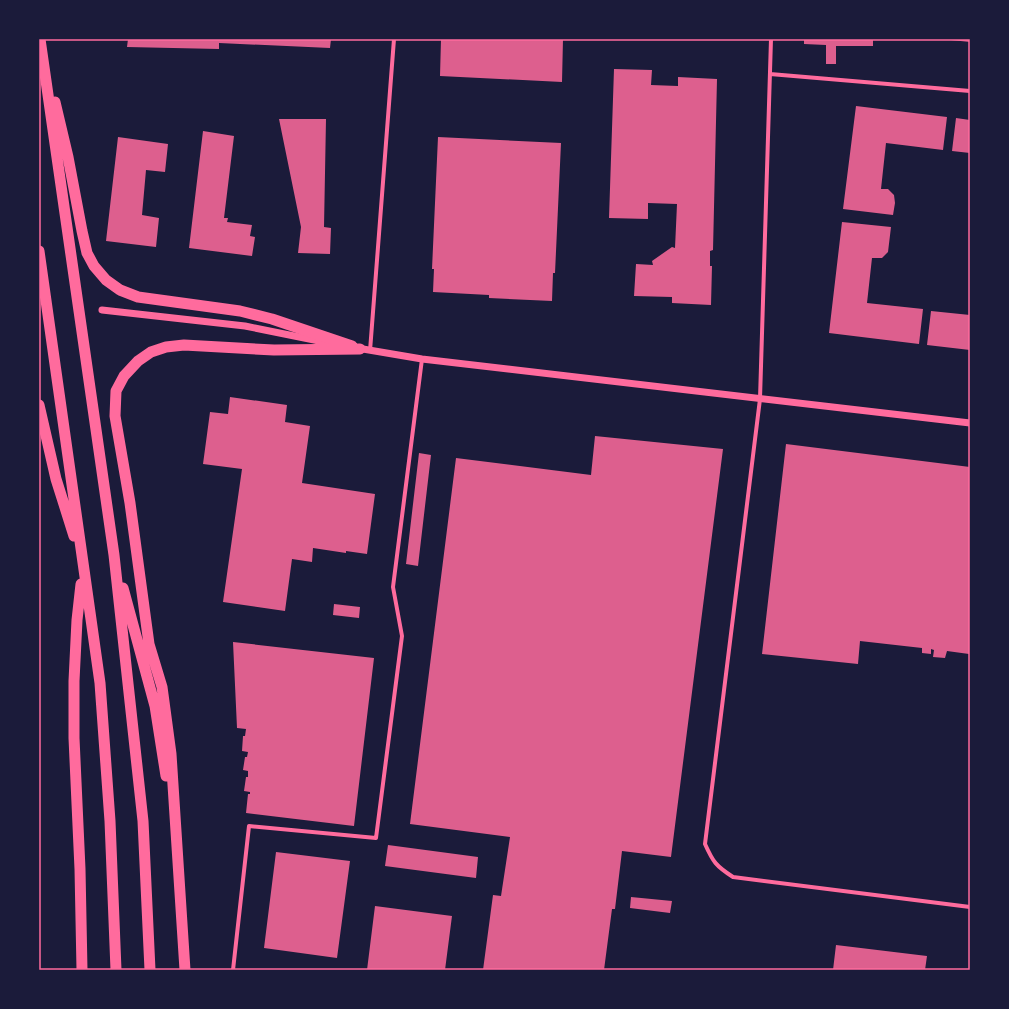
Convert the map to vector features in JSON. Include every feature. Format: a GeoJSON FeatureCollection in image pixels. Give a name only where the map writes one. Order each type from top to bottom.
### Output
{"type":"FeatureCollection","features":[{"type":"Feature","properties":{"kind":"highway"},"geometry":{"type":"LineString","coordinates":[[40,39],[68,157],[85,246],[94,266],[106,280],[120,290],[138,297],[246,313],[272,319],[365,350]]}},
{"type":"Feature","properties":{"kind":"highway"},"geometry":{"type":"LineString","coordinates":[[40,39],[114,555],[143,821],[150,970]]}},
{"type":"Feature","properties":{"kind":"highway"},"geometry":{"type":"LineString","coordinates":[[39,251],[100,683],[110,821],[116,970]]}},
{"type":"Feature","properties":{"kind":"highway"},"geometry":{"type":"LineString","coordinates":[[185,970],[170,746],[162,687],[149,644],[130,502],[116,416],[116,392],[124,376],[138,361],[151,352],[166,347],[184,345],[274,350],[365,350]]}},
{"type":"Feature","properties":{"kind":"highway"},"geometry":{"type":"LineString","coordinates":[[39,405],[56,479],[83,568],[77,620],[74,681],[74,738],[80,869],[82,970]]}},
{"type":"Feature","properties":{"kind":"highway"},"geometry":{"type":"LineString","coordinates":[[114,555],[155,706],[175,832]]}},
{"type":"Feature","properties":{"kind":"highway"},"geometry":{"type":"LineString","coordinates":[[77,970],[80,869]]}},
{"type":"Feature","properties":{"kind":"street"},"geometry":{"type":"LineString","coordinates":[[365,350],[394,39]]}},
{"type":"Feature","properties":{"kind":"street"},"geometry":{"type":"LineString","coordinates":[[771,39],[760,399],[705,844],[709,854],[718,867],[733,877],[970,907]]}},
{"type":"Feature","properties":{"kind":"street"},"geometry":{"type":"LineString","coordinates":[[770,74],[970,91]]}},
{"type":"Feature","properties":{"kind":"street"},"geometry":{"type":"LineString","coordinates":[[102,310],[245,326],[365,350],[422,358],[970,423]]}},
{"type":"Feature","properties":{"kind":"street"},"geometry":{"type":"LineString","coordinates":[[233,970],[249,826],[376,838],[402,636],[393,588],[422,358]]}},
{"type":"Feature","properties":{"kind":"building"},"geometry":{"type":"Polygon","coordinates":[[[128,39],[331,39],[330,48],[219,43],[219,49],[127,47],[128,39]]]}},
{"type":"Feature","properties":{"kind":"building"},"geometry":{"type":"Polygon","coordinates":[[[441,39],[563,39],[562,82],[440,76],[441,39]]]}},
{"type":"Feature","properties":{"kind":"building"},"geometry":{"type":"Polygon","coordinates":[[[804,39],[873,39],[873,46],[836,46],[836,64],[826,64],[826,45],[804,44],[804,39]]]}},
{"type":"Feature","properties":{"kind":"building"},"geometry":{"type":"Polygon","coordinates":[[[970,39],[970,42],[951,40],[970,39]]]}},
{"type":"Feature","properties":{"kind":"building"},"geometry":{"type":"Polygon","coordinates":[[[614,69],[652,70],[651,85],[678,86],[678,77],[717,79],[713,250],[710,251],[710,266],[712,266],[711,305],[672,303],[672,297],[634,296],[636,264],[653,265],[652,261],[672,247],[675,248],[677,204],[648,203],[648,219],[609,218],[614,69]]]}},
{"type":"Feature","properties":{"kind":"building"},"geometry":{"type":"Polygon","coordinates":[[[856,106],[947,117],[943,150],[886,143],[881,189],[888,189],[894,195],[895,203],[893,215],[843,209],[856,106]]]}},
{"type":"Feature","properties":{"kind":"building"},"geometry":{"type":"Polygon","coordinates":[[[956,118],[970,120],[970,153],[952,151],[956,118]]]}},
{"type":"Feature","properties":{"kind":"building"},"geometry":{"type":"Polygon","coordinates":[[[279,119],[326,119],[324,227],[331,228],[330,254],[298,253],[301,227],[279,119]]]}},
{"type":"Feature","properties":{"kind":"building"},"geometry":{"type":"Polygon","coordinates":[[[203,131],[234,136],[224,218],[228,218],[227,222],[252,225],[250,236],[255,237],[252,256],[189,248],[203,131]]]}},
{"type":"Feature","properties":{"kind":"building"},"geometry":{"type":"Polygon","coordinates":[[[118,137],[168,144],[165,172],[146,170],[142,215],[159,218],[156,247],[106,241],[118,137]]]}},
{"type":"Feature","properties":{"kind":"building"},"geometry":{"type":"Polygon","coordinates":[[[438,137],[561,143],[555,273],[553,273],[552,301],[489,298],[489,295],[433,292],[434,269],[432,269],[438,137]]]}},
{"type":"Feature","properties":{"kind":"building"},"geometry":{"type":"Polygon","coordinates":[[[842,222],[891,227],[888,252],[882,258],[872,258],[867,303],[923,309],[919,344],[829,333],[842,222]]]}},
{"type":"Feature","properties":{"kind":"building"},"geometry":{"type":"Polygon","coordinates":[[[931,311],[970,315],[970,350],[927,345],[931,311]]]}},
{"type":"Feature","properties":{"kind":"building"},"geometry":{"type":"Polygon","coordinates":[[[230,397],[287,405],[285,422],[310,426],[302,483],[375,494],[367,554],[346,551],[346,553],[313,548],[312,562],[292,559],[285,611],[223,602],[242,469],[203,464],[210,412],[228,414],[230,397]]]}},
{"type":"Feature","properties":{"kind":"building"},"geometry":{"type":"Polygon","coordinates":[[[595,436],[723,449],[671,857],[622,851],[615,909],[612,909],[604,970],[483,970],[493,895],[501,896],[510,837],[410,824],[456,458],[591,475],[595,436]]]}},
{"type":"Feature","properties":{"kind":"building"},"geometry":{"type":"Polygon","coordinates":[[[786,444],[970,467],[969,654],[947,651],[945,658],[933,657],[934,650],[931,649],[931,654],[922,653],[922,648],[860,641],[858,664],[762,654],[786,444]]]}},
{"type":"Feature","properties":{"kind":"building"},"geometry":{"type":"Polygon","coordinates":[[[419,453],[431,455],[418,566],[406,564],[419,453]]]}},
{"type":"Feature","properties":{"kind":"building"},"geometry":{"type":"Polygon","coordinates":[[[334,604],[360,607],[359,618],[333,615],[334,604]]]}},
{"type":"Feature","properties":{"kind":"building"},"geometry":{"type":"Polygon","coordinates":[[[233,642],[374,658],[354,826],[246,813],[248,794],[250,794],[250,792],[244,791],[248,771],[243,770],[245,757],[247,757],[248,752],[242,751],[243,736],[245,736],[246,729],[237,728],[233,642]]]}},
{"type":"Feature","properties":{"kind":"building"},"geometry":{"type":"Polygon","coordinates":[[[388,845],[478,857],[476,878],[385,866],[388,845]]]}},
{"type":"Feature","properties":{"kind":"building"},"geometry":{"type":"Polygon","coordinates":[[[276,852],[350,861],[337,958],[264,948],[276,852]]]}},
{"type":"Feature","properties":{"kind":"building"},"geometry":{"type":"Polygon","coordinates":[[[631,897],[672,901],[670,913],[630,908],[631,897]]]}},
{"type":"Feature","properties":{"kind":"building"},"geometry":{"type":"Polygon","coordinates":[[[375,906],[452,916],[445,970],[367,970],[375,906]]]}},
{"type":"Feature","properties":{"kind":"building"},"geometry":{"type":"Polygon","coordinates":[[[836,945],[927,956],[925,970],[833,970],[836,945]]]}}]}
